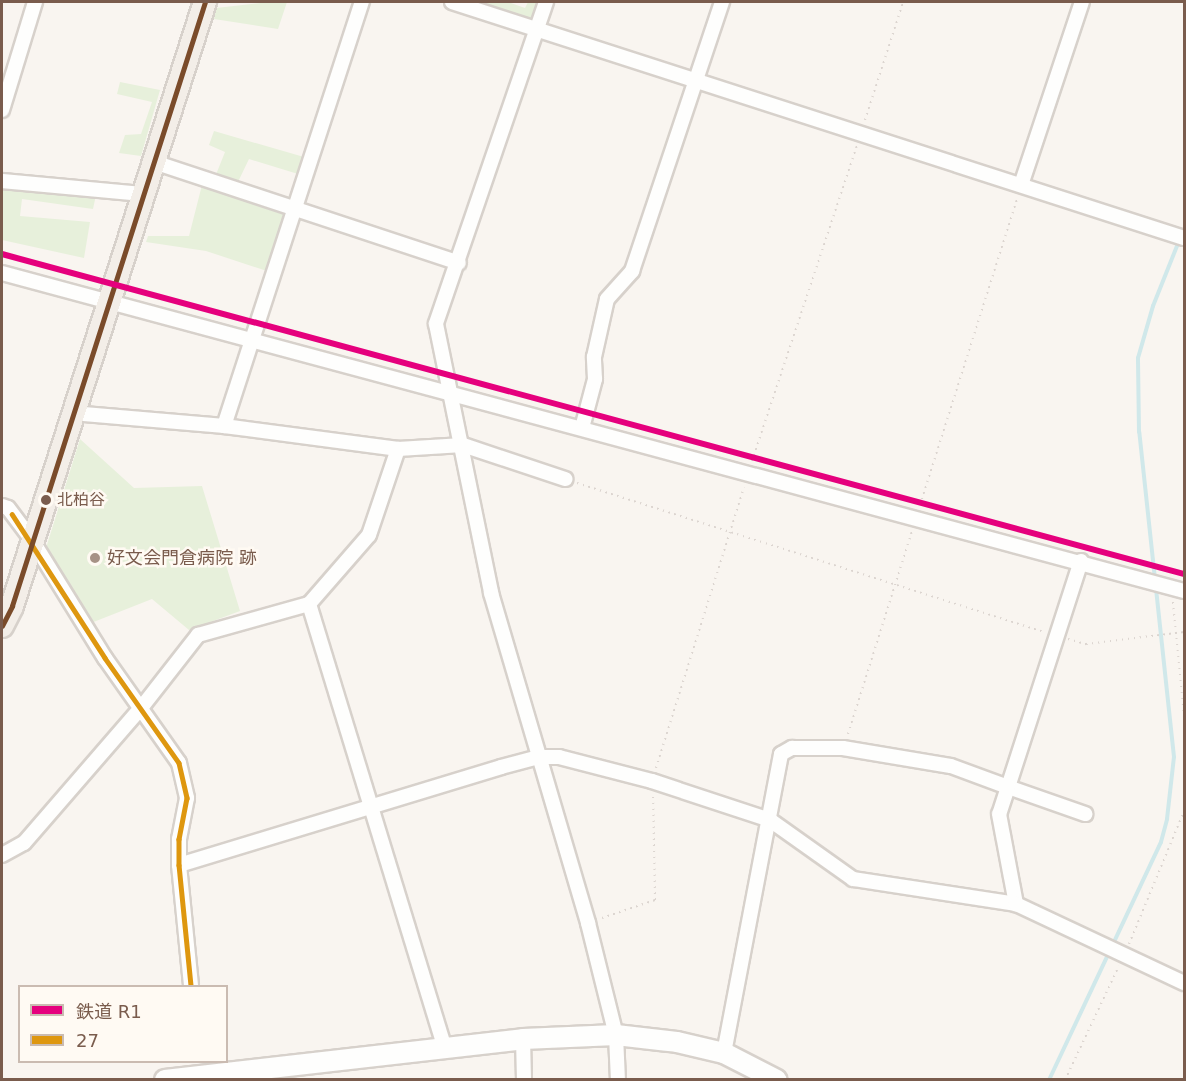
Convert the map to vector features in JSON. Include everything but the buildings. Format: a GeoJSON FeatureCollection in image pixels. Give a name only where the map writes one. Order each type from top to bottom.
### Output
{"type":"FeatureCollection","features":[{"type":"Feature","properties":{"kind":"main road"},"geometry":{"type":"LineString","coordinates":[[2,626],[12,606],[205,2]]}},
{"type":"Feature","properties":{"kind":"street"},"geometry":{"type":"LineString","coordinates":[[2,110],[35,2]]}},
{"type":"Feature","properties":{"kind":"street"},"geometry":{"type":"LineString","coordinates":[[225,426],[249,340],[362,2]]}},
{"type":"Feature","properties":{"kind":"street"},"geometry":{"type":"LineString","coordinates":[[452,2],[1022,182],[1185,238]]}},
{"type":"Feature","properties":{"kind":"street"},"geometry":{"type":"LineString","coordinates":[[546,2],[459,263],[436,324],[463,445],[491,593],[616,1035],[618,1080]]}},
{"type":"Feature","properties":{"kind":"street"},"geometry":{"type":"LineString","coordinates":[[582,428],[596,380],[594,357],[607,299],[632,271],[722,2]]}},
{"type":"Feature","properties":{"kind":"street"},"geometry":{"type":"LineString","coordinates":[[1022,182],[1082,2]]}},
{"type":"Feature","properties":{"kind":"street"},"geometry":{"type":"LineString","coordinates":[[153,162],[459,263]]}},
{"type":"Feature","properties":{"kind":"street"},"geometry":{"type":"LineString","coordinates":[[2,182],[143,194]]}},
{"type":"Feature","properties":{"kind":"street"},"geometry":{"type":"LineString","coordinates":[[2,273],[916,516],[1178,590]]}},
{"type":"Feature","properties":{"kind":"street"},"geometry":{"type":"LineString","coordinates":[[72,413],[225,426],[398,449],[463,445],[565,479]]}},
{"type":"Feature","properties":{"kind":"street"},"geometry":{"type":"LineString","coordinates":[[2,855],[24,843],[141,708],[198,634],[309,604],[369,535],[398,449]]}},
{"type":"Feature","properties":{"kind":"street"},"geometry":{"type":"LineString","coordinates":[[2,506],[8,508],[32,540],[179,763],[187,798],[178,839],[190,985]]}},
{"type":"Feature","properties":{"kind":"street"},"geometry":{"type":"LineString","coordinates":[[1016,904],[999,814],[1081,561]]}},
{"type":"Feature","properties":{"kind":"street"},"geometry":{"type":"LineString","coordinates":[[309,604],[445,1048]]}},
{"type":"Feature","properties":{"kind":"street"},"geometry":{"type":"LineString","coordinates":[[724,1053],[782,754],[786,749],[843,748],[951,766],[1085,814]]}},
{"type":"Feature","properties":{"kind":"street"},"geometry":{"type":"LineString","coordinates":[[179,865],[538,757],[559,757],[652,781],[770,820],[853,879],[1016,904],[1185,983]]}},
{"type":"Feature","properties":{"kind":"street"},"geometry":{"type":"LineString","coordinates":[[165,1080],[199,1069],[523,1039],[616,1035],[677,1042],[724,1053],[777,1080]]}},
{"type":"Feature","properties":{"kind":"street"},"geometry":{"type":"LineString","coordinates":[[523,1039],[524,1080]]}},
{"type":"Feature","properties":{"kind":"path"},"geometry":{"type":"LineString","coordinates":[[843,748],[1022,182]]}},
{"type":"Feature","properties":{"kind":"path"},"geometry":{"type":"LineString","coordinates":[[565,479],[1086,644],[1185,632]]}},
{"type":"Feature","properties":{"kind":"path"},"geometry":{"type":"LineString","coordinates":[[1178,590],[1176,633],[1185,717]]}},
{"type":"Feature","properties":{"kind":"green space"},"geometry":{"type":"Polygon","coordinates":[[[287,2],[278,29],[214,19],[216,8],[287,2]]]}},
{"type":"Feature","properties":{"kind":"green space"},"geometry":{"type":"Polygon","coordinates":[[[467,2],[508,2],[525,8],[528,2],[542,2],[535,23],[467,2]]]}},
{"type":"Feature","properties":{"kind":"green space"},"geometry":{"type":"Polygon","coordinates":[[[120,82],[160,90],[141,156],[119,153],[125,135],[141,134],[152,102],[117,94],[120,82]]]}},
{"type":"Feature","properties":{"kind":"green space"},"geometry":{"type":"Polygon","coordinates":[[[214,131],[304,157],[298,174],[249,159],[237,184],[215,177],[225,152],[209,145],[214,131]]]}},
{"type":"Feature","properties":{"kind":"green space"},"geometry":{"type":"Polygon","coordinates":[[[202,185],[286,215],[267,271],[206,251],[146,242],[148,236],[189,236],[202,185]]]}},
{"type":"Feature","properties":{"kind":"green space"},"geometry":{"type":"Polygon","coordinates":[[[2,187],[96,195],[93,209],[22,199],[20,216],[90,222],[84,258],[2,240],[2,187]]]}},
{"type":"Feature","properties":{"kind":"green space"},"geometry":{"type":"Polygon","coordinates":[[[80,439],[134,488],[202,486],[240,611],[189,630],[152,599],[91,623],[46,548],[80,439]]]}},
{"type":"Feature","properties":{"kind":"waterway"},"geometry":{"type":"LineString","coordinates":[[1049,1080],[1161,842],[1167,819],[1174,757],[1139,432],[1138,358],[1153,306],[1179,241]]}},
{"type":"Feature","properties":{"kind":"rail line","name":"R1"},"geometry":{"type":"LineString","coordinates":[[2,254],[1184,574]]}},
{"type":"Feature","properties":{"kind":"transit line"},"geometry":{"type":"LineString","coordinates":[[2,626],[12,606],[205,2]]}},
{"type":"Feature","properties":{"kind":"transit line","name":"27"},"geometry":{"type":"LineString","coordinates":[[12,514],[105,658],[179,763],[187,798],[179,839],[179,865],[191,985]]}},
{"type":"Feature","properties":{"kind":"place","name":"北柏谷"},"geometry":{"type":"Point","coordinates":[46,500]}},
{"type":"Feature","properties":{"kind":"place","name":"好文会門倉病院 跡"},"geometry":{"type":"Point","coordinates":[95,558]}}]}
